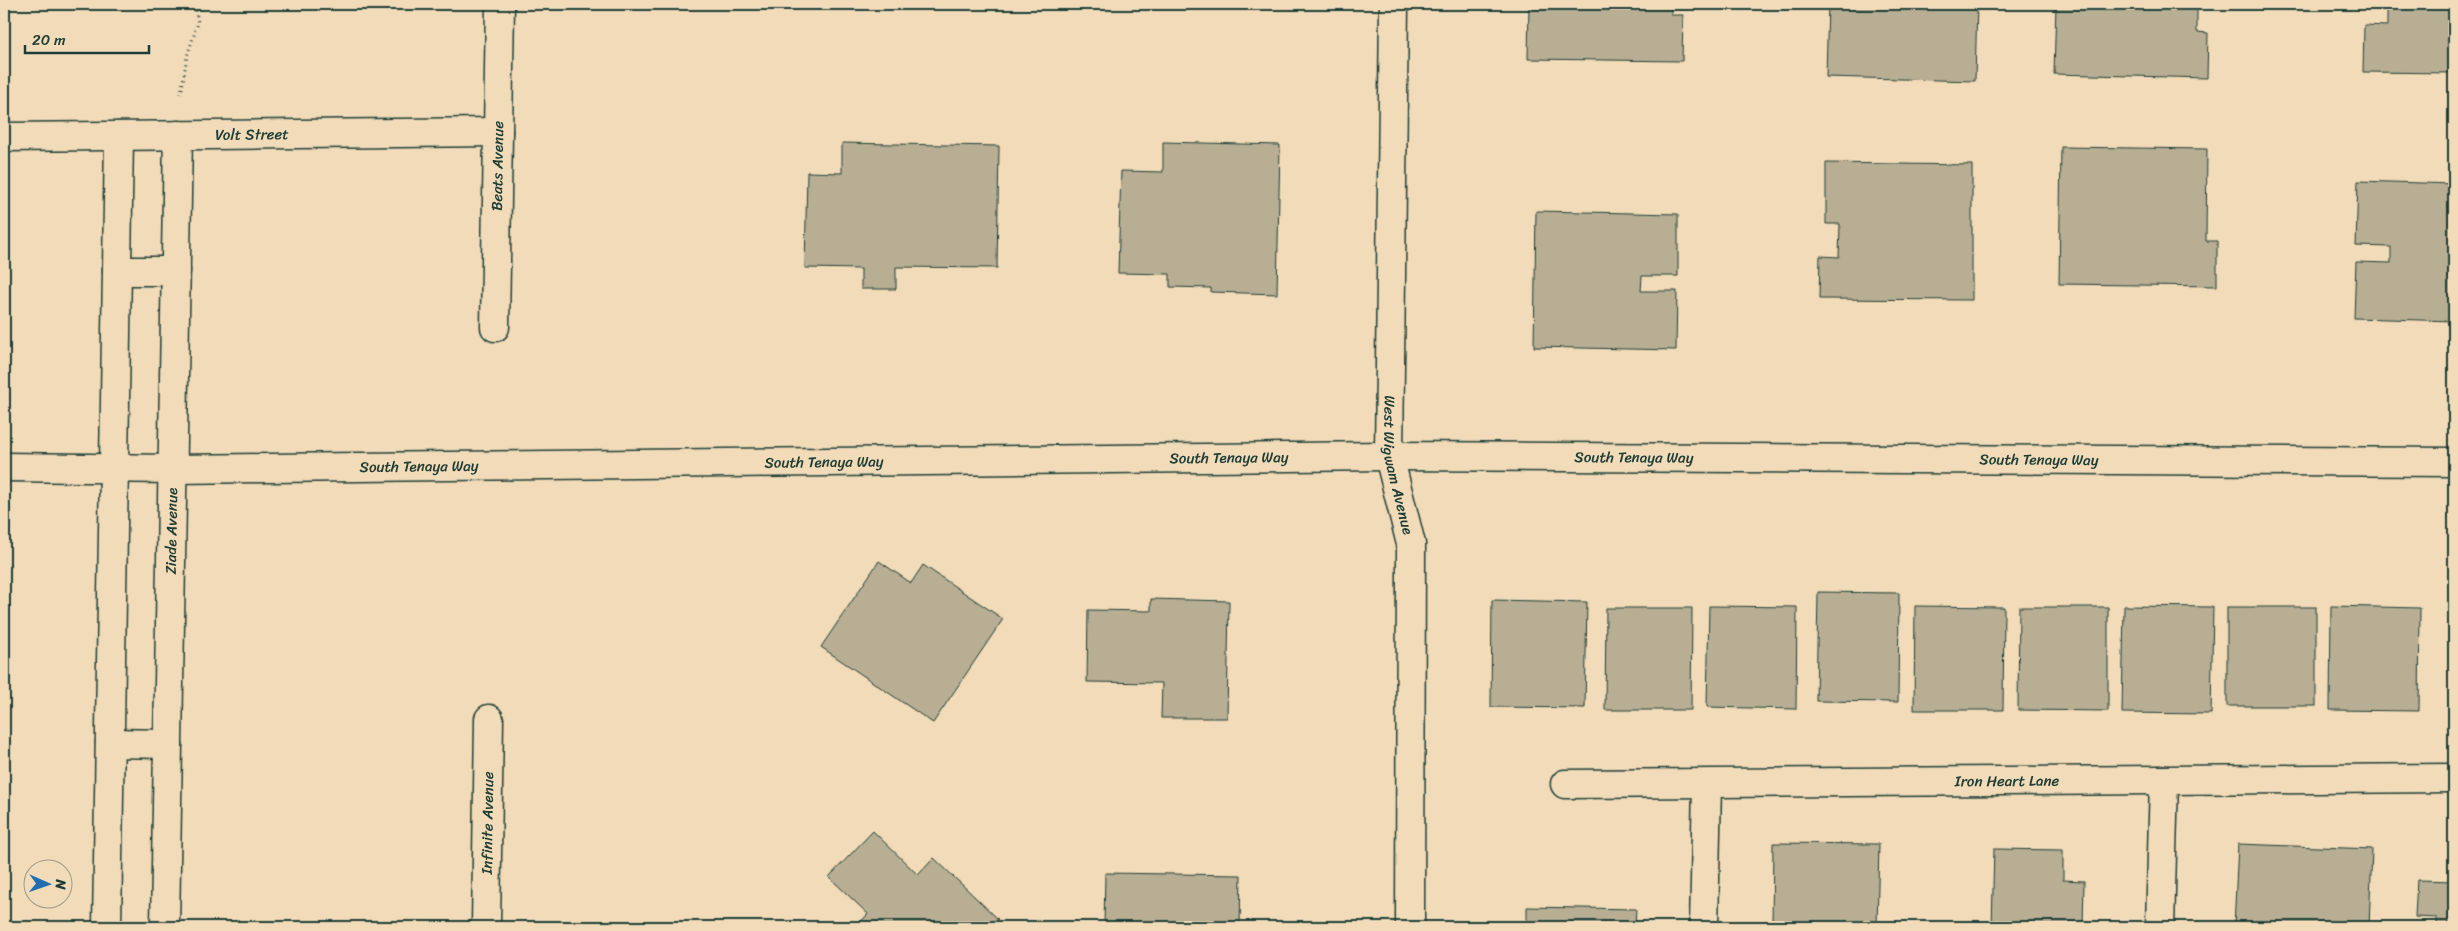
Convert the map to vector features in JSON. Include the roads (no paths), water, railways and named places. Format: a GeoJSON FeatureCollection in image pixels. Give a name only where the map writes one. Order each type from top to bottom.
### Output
{"type":"FeatureCollection","features":[{"type":"Feature","properties":{"kind":"street","name":"Beats Avenue"},"geometry":{"type":"LineString","coordinates":[[495,327],[500,4]]}},
{"type":"Feature","properties":{"kind":"street","name":"West Wigwam Avenue"},"geometry":{"type":"LineString","coordinates":[[1394,4],[1389,456],[1411,544],[1410,927]]}},
{"type":"Feature","properties":{"kind":"street","name":"Volt Street"},"geometry":{"type":"LineString","coordinates":[[4,137],[498,132]]}},
{"type":"Feature","properties":{"kind":"street"},"geometry":{"type":"LineString","coordinates":[[107,927],[119,136]]}},
{"type":"Feature","properties":{"kind":"street","name":"Ziade Avenue"},"geometry":{"type":"LineString","coordinates":[[165,927],[178,136]]}},
{"type":"Feature","properties":{"kind":"street"},"geometry":{"type":"LineString","coordinates":[[117,271],[176,271]]}},
{"type":"Feature","properties":{"kind":"street","name":"South Tenaya Way"},"geometry":{"type":"LineString","coordinates":[[4,467],[172,469],[1389,456],[2454,462]]}},
{"type":"Feature","properties":{"kind":"street","name":"Infinite Avenue"},"geometry":{"type":"LineString","coordinates":[[486,927],[489,720]]}},
{"type":"Feature","properties":{"kind":"street"},"geometry":{"type":"LineString","coordinates":[[110,743],[168,744]]}},
{"type":"Feature","properties":{"kind":"street","name":"Iron Heart Lane"},"geometry":{"type":"LineString","coordinates":[[1565,784],[2451,778]]}},
{"type":"Feature","properties":{"kind":"street"},"geometry":{"type":"LineString","coordinates":[[2160,927],[2164,780]]}},
{"type":"Feature","properties":{"kind":"street"},"geometry":{"type":"LineString","coordinates":[[1704,927],[1707,784]]}}]}
